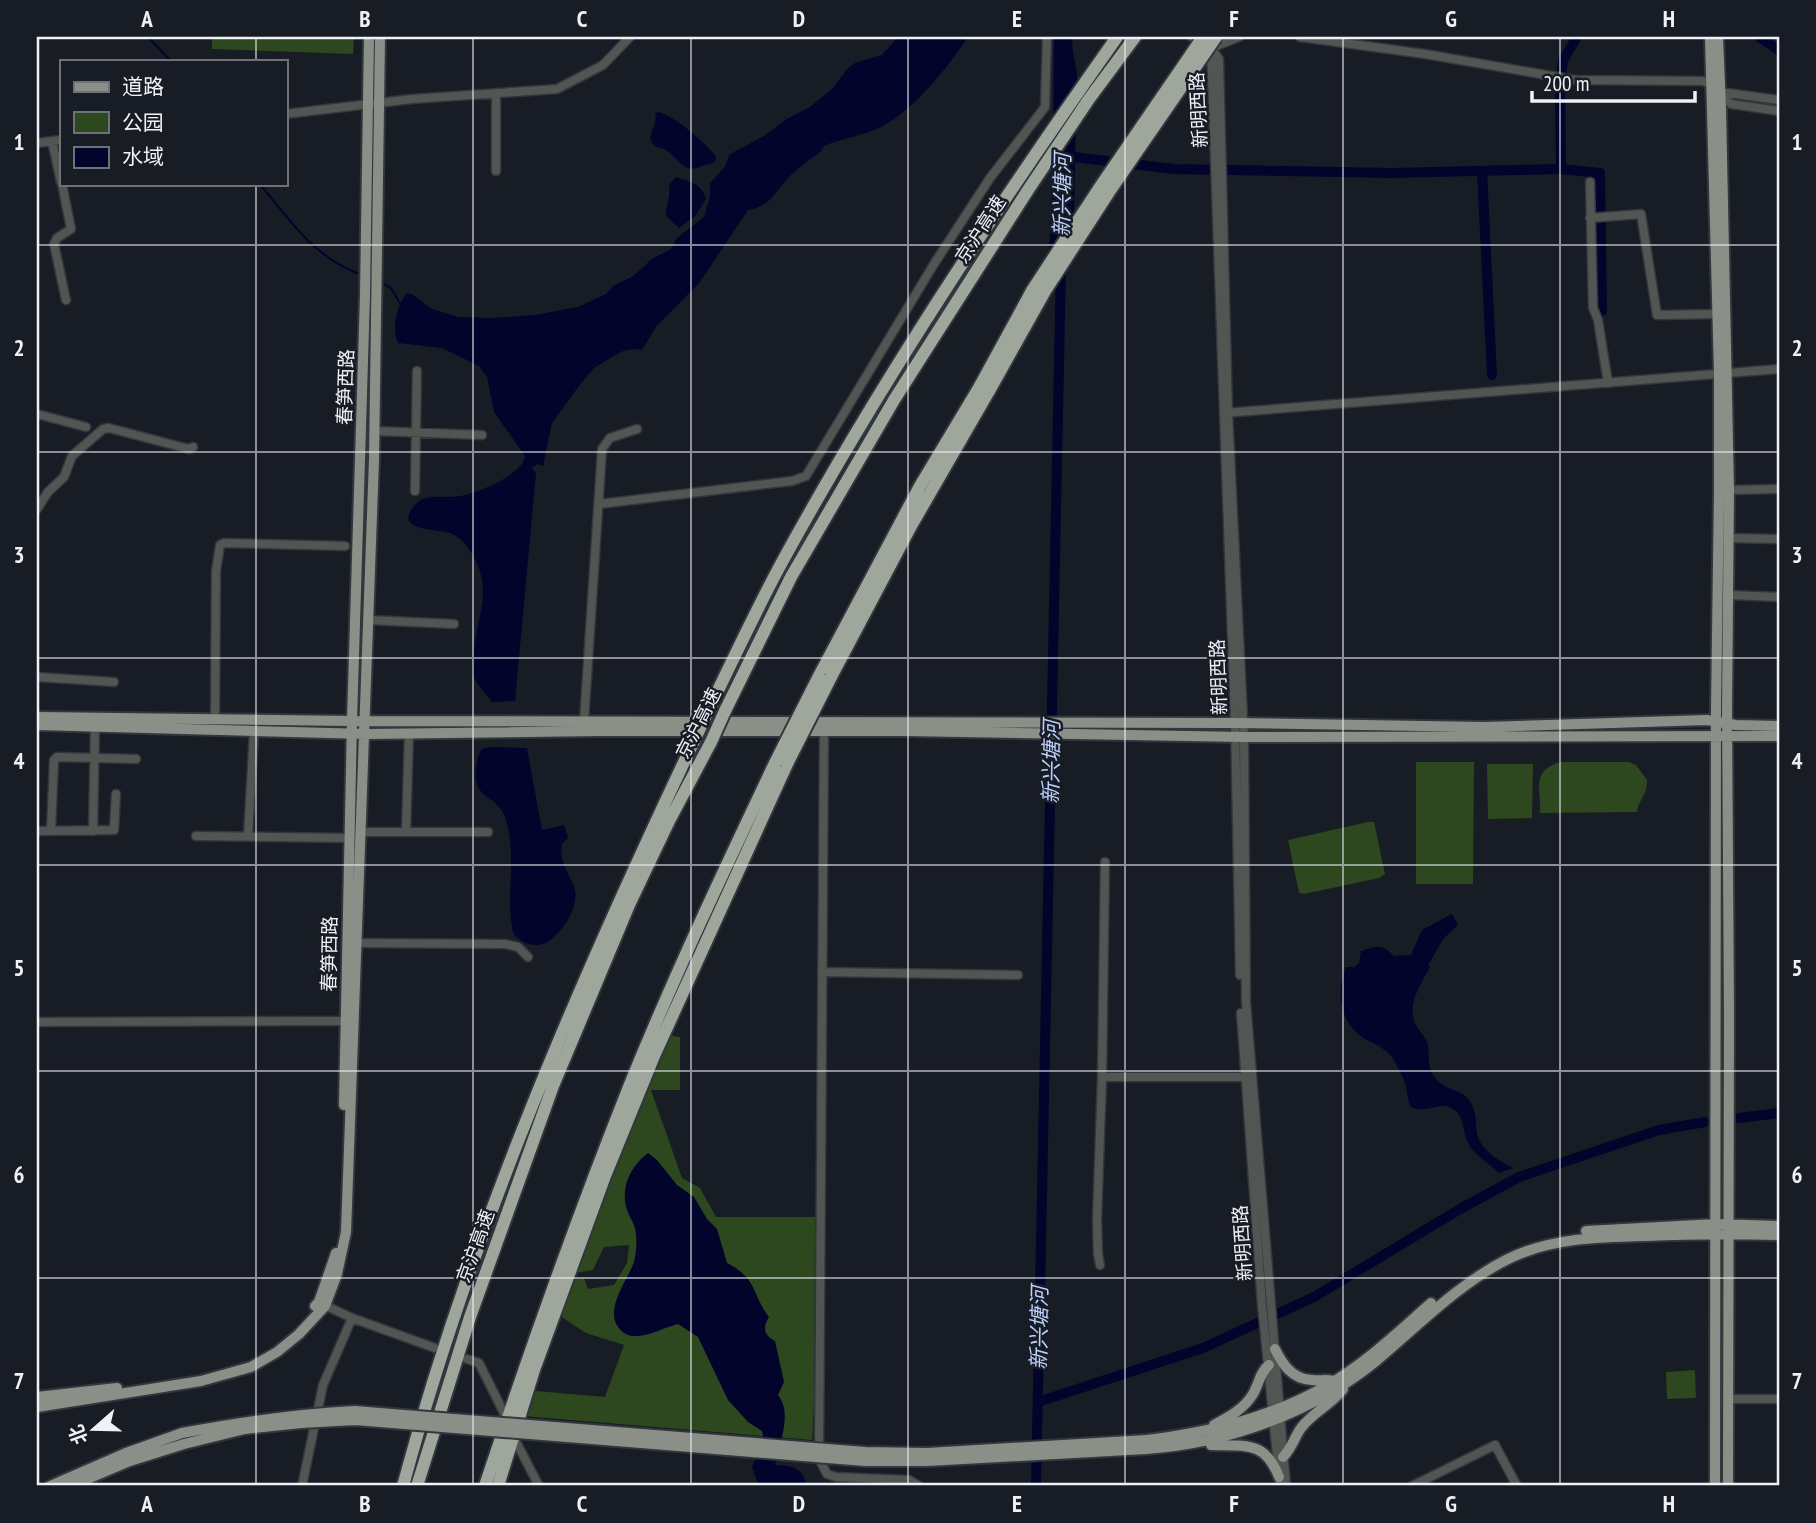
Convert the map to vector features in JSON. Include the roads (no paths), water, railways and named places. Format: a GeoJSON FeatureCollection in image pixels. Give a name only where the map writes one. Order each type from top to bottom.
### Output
{"type":"FeatureCollection","features":[{"type":"Feature","properties":{"kind":"highway","name":"京沪高速"},"geometry":{"type":"LineString","coordinates":[[403,1486],[418,1432],[478,1253],[548,1067],[656,821],[708,711],[781,565],[873,405],[1016,181],[1117,37]]}},
{"type":"Feature","properties":{"kind":"highway","name":"京沪高速"},"geometry":{"type":"LineString","coordinates":[[417,1486],[470,1317],[554,1086],[629,905],[669,821],[805,553],[894,400],[1028,190],[1089,99],[1135,37]]}},
{"type":"Feature","properties":{"kind":"highway"},"geometry":{"type":"LineString","coordinates":[[985,388],[1033,289],[1203,37]]}},
{"type":"Feature","properties":{"kind":"highway"},"geometry":{"type":"LineString","coordinates":[[485,1486],[532,1343],[632,1081],[708,903],[920,486],[1111,189],[1214,42]]}},
{"type":"Feature","properties":{"kind":"highway"},"geometry":{"type":"LineString","coordinates":[[498,1486],[534,1370],[606,1176],[660,1043],[781,763]]}},
{"type":"Feature","properties":{"kind":"main road"},"geometry":{"type":"LineString","coordinates":[[369,37],[374,104]]}},
{"type":"Feature","properties":{"kind":"main road"},"geometry":{"type":"LineString","coordinates":[[374,104],[380,37]]}},
{"type":"Feature","properties":{"kind":"main road"},"geometry":{"type":"LineString","coordinates":[[1710,37],[1717,314],[1729,490],[1728,595],[1721,722]]}},
{"type":"Feature","properties":{"kind":"main road"},"geometry":{"type":"LineString","coordinates":[[1716,1486],[1720,490],[1723,373],[1718,37]]}},
{"type":"Feature","properties":{"kind":"main road","name":"春笋西路"},"geometry":{"type":"LineString","coordinates":[[37,1407],[201,1381],[251,1367],[299,1335],[322,1304],[337,1274],[346,1232],[349,838],[365,264],[374,104]]}},
{"type":"Feature","properties":{"kind":"main road","name":"春笋西路"},"geometry":{"type":"LineString","coordinates":[[349,1020],[358,943],[375,431],[377,276],[374,104]]}},
{"type":"Feature","properties":{"kind":"main road"},"geometry":{"type":"LineString","coordinates":[[359,487],[373,488]]}},
{"type":"Feature","properties":{"kind":"main road"},"geometry":{"type":"LineString","coordinates":[[37,716],[352,721],[1485,727],[1707,720],[1779,726]]}},
{"type":"Feature","properties":{"kind":"main road"},"geometry":{"type":"LineString","coordinates":[[37,725],[352,734],[824,731],[1240,737],[1779,736]]}},
{"type":"Feature","properties":{"kind":"main road"},"geometry":{"type":"LineString","coordinates":[[1721,736],[1729,1229],[1728,1486]]}},
{"type":"Feature","properties":{"kind":"main road"},"geometry":{"type":"LineString","coordinates":[[50,1486],[126,1453],[243,1421],[355,1411],[865,1452],[927,1453],[1205,1442],[1229,1436],[1334,1381],[1366,1359],[1459,1280],[1504,1252],[1552,1236],[1593,1230],[1779,1226]]}},
{"type":"Feature","properties":{"kind":"main road"},"geometry":{"type":"LineString","coordinates":[[1147,1445],[1277,1413],[1326,1395],[1373,1363],[1463,1286],[1507,1259],[1553,1243],[1716,1229]]}},
{"type":"Feature","properties":{"kind":"main road"},"geometry":{"type":"LineString","coordinates":[[1729,1229],[1779,1235]]}},
{"type":"Feature","properties":{"kind":"main road","name":"春笋西路"},"geometry":{"type":"LineString","coordinates":[[37,1398],[157,1383],[232,1368],[265,1354],[322,1304]]}},
{"type":"Feature","properties":{"kind":"main road"},"geometry":{"type":"LineString","coordinates":[[1275,1349],[1295,1376],[1334,1381]]}},
{"type":"Feature","properties":{"kind":"main road"},"geometry":{"type":"LineString","coordinates":[[1196,1433],[1233,1415],[1242,1407],[1252,1395],[1263,1369],[1269,1365]]}},
{"type":"Feature","properties":{"kind":"main road"},"geometry":{"type":"LineString","coordinates":[[1283,1457],[1291,1450],[1302,1426],[1337,1396],[1348,1381]]}},
{"type":"Feature","properties":{"kind":"main road"},"geometry":{"type":"LineString","coordinates":[[71,1486],[183,1439]]}},
{"type":"Feature","properties":{"kind":"main road"},"geometry":{"type":"LineString","coordinates":[[1205,1442],[1212,1445],[1245,1445],[1262,1451],[1275,1466],[1282,1483]]}},
{"type":"Feature","properties":{"kind":"street"},"geometry":{"type":"LineString","coordinates":[[287,114],[556,89],[603,65],[630,37]]}},
{"type":"Feature","properties":{"kind":"street"},"geometry":{"type":"LineString","coordinates":[[599,504],[792,481],[806,476],[934,264],[990,178],[1045,107],[1047,37]]}},
{"type":"Feature","properties":{"kind":"street"},"geometry":{"type":"LineString","coordinates":[[1192,37],[1214,42],[1239,37]]}},
{"type":"Feature","properties":{"kind":"street"},"geometry":{"type":"LineString","coordinates":[[1300,37],[1425,54],[1575,80],[1703,81],[1711,84],[1731,104],[1779,111]]}},
{"type":"Feature","properties":{"kind":"street","name":"新明西路"},"geometry":{"type":"LineString","coordinates":[[1214,42],[1240,737],[1246,1002],[1266,1303]]}},
{"type":"Feature","properties":{"kind":"street"},"geometry":{"type":"LineString","coordinates":[[1720,92],[1779,100]]}},
{"type":"Feature","properties":{"kind":"street"},"geometry":{"type":"LineString","coordinates":[[496,93],[496,171]]}},
{"type":"Feature","properties":{"kind":"street"},"geometry":{"type":"LineString","coordinates":[[37,143],[57,140],[60,172]]}},
{"type":"Feature","properties":{"kind":"street"},"geometry":{"type":"LineString","coordinates":[[1590,182],[1593,308],[1598,320],[1608,383]]}},
{"type":"Feature","properties":{"kind":"street"},"geometry":{"type":"LineString","coordinates":[[62,186],[71,229],[57,238],[54,244],[66,300]]}},
{"type":"Feature","properties":{"kind":"street"},"geometry":{"type":"LineString","coordinates":[[1591,218],[1641,214],[1657,315],[1717,314]]}},
{"type":"Feature","properties":{"kind":"street"},"geometry":{"type":"LineString","coordinates":[[1226,413],[1779,369]]}},
{"type":"Feature","properties":{"kind":"street"},"geometry":{"type":"LineString","coordinates":[[415,491],[417,371]]}},
{"type":"Feature","properties":{"kind":"street"},"geometry":{"type":"LineString","coordinates":[[37,414],[86,427]]}},
{"type":"Feature","properties":{"kind":"street"},"geometry":{"type":"LineString","coordinates":[[37,509],[48,492],[64,477],[72,456],[105,429],[189,449],[193,447]]}},
{"type":"Feature","properties":{"kind":"street"},"geometry":{"type":"LineString","coordinates":[[584,722],[601,449],[610,438],[637,429]]}},
{"type":"Feature","properties":{"kind":"street"},"geometry":{"type":"LineString","coordinates":[[375,431],[482,435]]}},
{"type":"Feature","properties":{"kind":"street"},"geometry":{"type":"LineString","coordinates":[[37,488],[48,492]]}},
{"type":"Feature","properties":{"kind":"street"},"geometry":{"type":"LineString","coordinates":[[1729,490],[1779,489]]}},
{"type":"Feature","properties":{"kind":"street"},"geometry":{"type":"LineString","coordinates":[[1728,538],[1779,539]]}},
{"type":"Feature","properties":{"kind":"street"},"geometry":{"type":"LineString","coordinates":[[215,719],[216,571],[220,545],[345,546]]}},
{"type":"Feature","properties":{"kind":"street"},"geometry":{"type":"LineString","coordinates":[[1728,595],[1779,597]]}},
{"type":"Feature","properties":{"kind":"street"},"geometry":{"type":"LineString","coordinates":[[369,620],[454,624]]}},
{"type":"Feature","properties":{"kind":"street"},"geometry":{"type":"LineString","coordinates":[[37,677],[114,682]]}},
{"type":"Feature","properties":{"kind":"street"},"geometry":{"type":"LineString","coordinates":[[93,831],[95,726]]}},
{"type":"Feature","properties":{"kind":"street"},"geometry":{"type":"LineString","coordinates":[[248,836],[254,731]]}},
{"type":"Feature","properties":{"kind":"street"},"geometry":{"type":"LineString","coordinates":[[824,731],[819,1459],[822,1469],[836,1477],[909,1480],[919,1486]]}},
{"type":"Feature","properties":{"kind":"street"},"geometry":{"type":"LineString","coordinates":[[406,832],[409,733]]}},
{"type":"Feature","properties":{"kind":"street","name":"新明西路"},"geometry":{"type":"LineString","coordinates":[[1240,737],[1241,1002],[1245,1077],[1269,1335],[1269,1365],[1283,1457],[1282,1483]]}},
{"type":"Feature","properties":{"kind":"street"},"geometry":{"type":"LineString","coordinates":[[51,831],[54,760],[57,757],[136,759]]}},
{"type":"Feature","properties":{"kind":"street"},"geometry":{"type":"LineString","coordinates":[[37,831],[114,830],[116,794]]}},
{"type":"Feature","properties":{"kind":"street"},"geometry":{"type":"LineString","coordinates":[[361,832],[488,832]]}},
{"type":"Feature","properties":{"kind":"street"},"geometry":{"type":"LineString","coordinates":[[196,836],[349,838]]}},
{"type":"Feature","properties":{"kind":"street"},"geometry":{"type":"LineString","coordinates":[[1100,1265],[1097,1219],[1105,862]]}},
{"type":"Feature","properties":{"kind":"street"},"geometry":{"type":"LineString","coordinates":[[358,943],[505,944],[518,947],[528,957]]}},
{"type":"Feature","properties":{"kind":"street"},"geometry":{"type":"LineString","coordinates":[[822,972],[1018,975]]}},
{"type":"Feature","properties":{"kind":"street"},"geometry":{"type":"LineString","coordinates":[[37,1022],[349,1020]]}},
{"type":"Feature","properties":{"kind":"street"},"geometry":{"type":"LineString","coordinates":[[1102,1077],[1245,1077]]}},
{"type":"Feature","properties":{"kind":"street"},"geometry":{"type":"LineString","coordinates":[[322,1304],[352,1318],[435,1348]]}},
{"type":"Feature","properties":{"kind":"street"},"geometry":{"type":"LineString","coordinates":[[302,1486],[323,1385],[352,1318]]}},
{"type":"Feature","properties":{"kind":"street","name":"新明西路"},"geometry":{"type":"LineString","coordinates":[[1269,1335],[1275,1349],[1282,1483]]}},
{"type":"Feature","properties":{"kind":"street"},"geometry":{"type":"LineString","coordinates":[[467,1359],[479,1363],[539,1486]]}},
{"type":"Feature","properties":{"kind":"street"},"geometry":{"type":"LineString","coordinates":[[1729,1399],[1779,1399]]}},
{"type":"Feature","properties":{"kind":"street"},"geometry":{"type":"LineString","coordinates":[[1412,1486],[1495,1445],[1517,1486]]}},
{"type":"Feature","properties":{"kind":"water"},"geometry":{"type":"Polygon","coordinates":[[[898,37],[968,37],[940,74],[906,110],[881,127],[824,146],[790,176],[768,201],[748,210],[700,282],[656,327],[642,350],[623,351],[594,368],[552,423],[543,466],[537,464],[532,468],[536,473],[515,701],[492,702],[473,674],[474,646],[483,596],[480,571],[474,557],[456,536],[413,525],[409,514],[419,501],[424,499],[460,496],[498,482],[516,470],[525,456],[494,412],[487,377],[479,366],[442,348],[398,343],[395,324],[403,298],[407,293],[412,294],[432,309],[458,317],[494,318],[535,315],[578,307],[606,294],[613,286],[633,276],[653,258],[671,249],[677,238],[704,217],[710,196],[710,183],[724,168],[730,154],[810,107],[832,89],[848,68],[855,63],[882,55],[898,37]]]}},
{"type":"Feature","properties":{"kind":"water"},"geometry":{"type":"Polygon","coordinates":[[[1054,37],[1072,37],[1077,74],[1074,215],[1049,255],[1053,174],[1054,37]]]}},
{"type":"Feature","properties":{"kind":"water"},"geometry":{"type":"Polygon","coordinates":[[[658,112],[672,118],[697,137],[716,156],[715,162],[689,168],[669,152],[654,145],[650,137],[655,114],[658,112]]]}},
{"type":"Feature","properties":{"kind":"water"},"geometry":{"type":"Polygon","coordinates":[[[676,177],[698,186],[706,199],[695,216],[679,228],[666,216],[669,185],[676,177]]]}},
{"type":"Feature","properties":{"kind":"water"},"geometry":{"type":"Polygon","coordinates":[[[527,748],[542,830],[564,825],[568,838],[562,844],[561,851],[575,891],[575,899],[564,925],[544,944],[526,943],[513,933],[509,831],[501,810],[481,792],[476,779],[479,754],[482,749],[527,748]]]}},
{"type":"Feature","properties":{"kind":"water"},"geometry":{"type":"Polygon","coordinates":[[[1452,914],[1458,925],[1444,938],[1428,965],[1430,967],[1413,1004],[1414,1019],[1427,1043],[1429,1064],[1434,1076],[1442,1085],[1461,1093],[1469,1100],[1474,1109],[1480,1142],[1493,1156],[1514,1168],[1499,1173],[1470,1146],[1460,1117],[1454,1110],[1444,1106],[1421,1109],[1411,1107],[1405,1082],[1392,1057],[1350,1025],[1342,1007],[1341,987],[1346,967],[1354,967],[1359,963],[1361,951],[1379,947],[1394,956],[1411,955],[1422,930],[1452,914]]]}},
{"type":"Feature","properties":{"kind":"water"},"geometry":{"type":"Polygon","coordinates":[[[648,1153],[677,1185],[694,1197],[707,1219],[717,1229],[727,1263],[749,1281],[769,1317],[765,1331],[775,1341],[784,1382],[778,1395],[785,1420],[775,1465],[800,1471],[806,1486],[759,1486],[752,1467],[763,1437],[762,1431],[748,1422],[728,1400],[698,1337],[678,1324],[637,1336],[626,1334],[618,1327],[614,1311],[618,1294],[634,1262],[636,1245],[635,1228],[625,1202],[626,1186],[636,1165],[648,1153]]]}},
{"type":"Feature","properties":{"kind":"waterway"},"geometry":{"type":"LineString","coordinates":[[148,37],[170,60]]}},
{"type":"Feature","properties":{"kind":"waterway"},"geometry":{"type":"LineString","coordinates":[[1065,156],[1174,169],[1392,173],[1561,169],[1560,84],[1563,60],[1577,37]]}},
{"type":"Feature","properties":{"kind":"waterway"},"geometry":{"type":"LineString","coordinates":[[1759,37],[1779,50]]}},
{"type":"Feature","properties":{"kind":"waterway"},"geometry":{"type":"LineString","coordinates":[[1561,169],[1600,173],[1602,311]]}},
{"type":"Feature","properties":{"kind":"waterway"},"geometry":{"type":"LineString","coordinates":[[1482,171],[1492,375]]}},
{"type":"Feature","properties":{"kind":"waterway"},"geometry":{"type":"LineString","coordinates":[[262,186],[292,224],[315,247],[328,258],[359,274]]}},
{"type":"Feature","properties":{"kind":"waterway","name":"新兴塘河"},"geometry":{"type":"LineString","coordinates":[[1036,1486],[1061,266]]}},
{"type":"Feature","properties":{"kind":"waterway"},"geometry":{"type":"LineString","coordinates":[[381,283],[390,287],[400,303]]}},
{"type":"Feature","properties":{"kind":"waterway"},"geometry":{"type":"LineString","coordinates":[[1739,1118],[1779,1113]]}},
{"type":"Feature","properties":{"kind":"waterway"},"geometry":{"type":"LineString","coordinates":[[1038,1402],[1203,1348],[1314,1297],[1460,1209],[1519,1177],[1659,1130],[1705,1122]]}}]}
